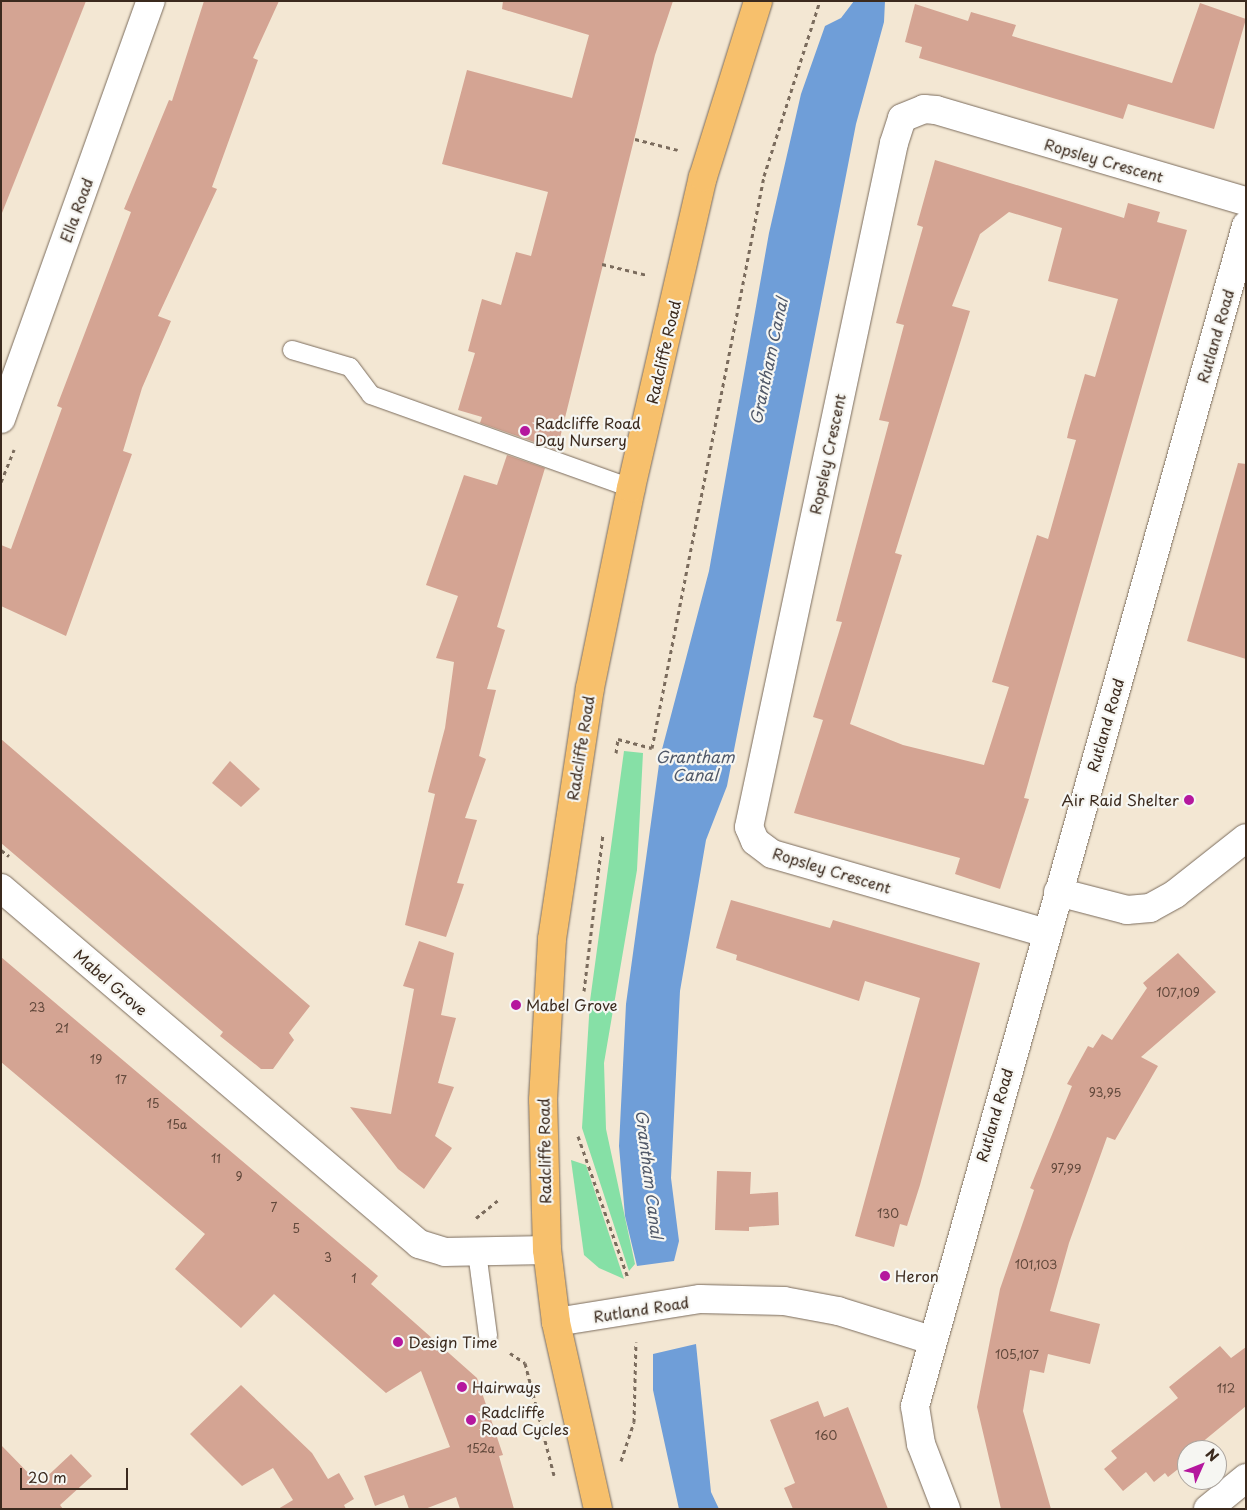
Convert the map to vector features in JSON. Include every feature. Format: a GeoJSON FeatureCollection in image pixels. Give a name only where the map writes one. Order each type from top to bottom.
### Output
{"type":"FeatureCollection","features":[{"type":"Feature","properties":{"kind":"highway","name":"Radcliffe Road"},"geometry":{"type":"LineString","coordinates":[[598,1509],[556,1322],[547,1250],[543,1100],[552,939],[590,688],[631,488],[703,177],[758,1]]}},
{"type":"Feature","properties":{"kind":"street","name":"Ella Road"},"geometry":{"type":"LineString","coordinates":[[1,419],[151,1]]}},
{"type":"Feature","properties":{"kind":"street","name":"Ropsley Crescent"},"geometry":{"type":"LineString","coordinates":[[1046,932],[772,854],[755,841],[749,827],[894,143],[902,118],[924,109],[936,110],[1246,201]]}},
{"type":"Feature","properties":{"kind":"street","name":"Rutland Road"},"geometry":{"type":"LineString","coordinates":[[946,1509],[921,1444],[915,1406],[931,1340],[1246,226]]}},
{"type":"Feature","properties":{"kind":"street"},"geometry":{"type":"LineString","coordinates":[[1058,892],[1127,910],[1150,908],[1175,894],[1246,838]]}},
{"type":"Feature","properties":{"kind":"street","name":"Mabel Grove"},"geometry":{"type":"LineString","coordinates":[[1,888],[398,1228],[431,1248],[478,1252],[547,1250]]}},
{"type":"Feature","properties":{"kind":"street","name":"Rutland Road"},"geometry":{"type":"LineString","coordinates":[[556,1322],[700,1299],[784,1301],[838,1310],[931,1340]]}},
{"type":"Feature","properties":{"kind":"street"},"geometry":{"type":"LineString","coordinates":[[1208,1509],[1246,1478]]}},
{"type":"Feature","properties":{"kind":"lane"},"geometry":{"type":"LineString","coordinates":[[292,350],[350,367],[371,395],[631,488]]}},
{"type":"Feature","properties":{"kind":"lane"},"geometry":{"type":"LineString","coordinates":[[478,1252],[488,1336]]}},
{"type":"Feature","properties":{"kind":"path"},"geometry":{"type":"LineString","coordinates":[[615,758],[618,739],[652,748],[764,176],[820,1]]}},
{"type":"Feature","properties":{"kind":"path"},"geometry":{"type":"LineString","coordinates":[[635,139],[678,150]]}},
{"type":"Feature","properties":{"kind":"path"},"geometry":{"type":"LineString","coordinates":[[602,264],[647,276]]}},
{"type":"Feature","properties":{"kind":"path"},"geometry":{"type":"LineString","coordinates":[[583,1002],[604,826]]}},
{"type":"Feature","properties":{"kind":"path"},"geometry":{"type":"LineString","coordinates":[[575,1128],[628,1278],[634,1310]]}},
{"type":"Feature","properties":{"kind":"path"},"geometry":{"type":"LineString","coordinates":[[621,1461],[634,1422],[636,1339]]}},
{"type":"Feature","properties":{"kind":"green space"},"geometry":{"type":"Polygon","coordinates":[[[624,751],[643,753],[637,870],[604,1063],[606,1129],[635,1264],[629,1271],[582,1128],[590,1001],[624,751]]]}},
{"type":"Feature","properties":{"kind":"green space"},"geometry":{"type":"Polygon","coordinates":[[[571,1160],[586,1165],[624,1279],[599,1268],[584,1255],[571,1160]]]}},
{"type":"Feature","properties":{"kind":"water","name":"Grantham Canal"},"geometry":{"type":"Polygon","coordinates":[[[854,1],[885,1],[884,22],[856,124],[727,786],[706,840],[680,991],[671,1178],[679,1241],[674,1261],[637,1266],[625,1216],[619,1146],[626,1004],[660,757],[709,571],[769,233],[801,94],[825,26],[841,18],[854,1]]]}},
{"type":"Feature","properties":{"kind":"water"},"geometry":{"type":"Polygon","coordinates":[[[696,1344],[711,1492],[719,1509],[679,1509],[653,1390],[653,1354],[696,1344]]]}},
{"type":"Feature","properties":{"kind":"building"},"geometry":{"type":"Polygon","coordinates":[[[1,1],[86,1],[2,213],[1,213],[1,1]]]}},
{"type":"Feature","properties":{"kind":"building"},"geometry":{"type":"Polygon","coordinates":[[[204,1],[279,1],[253,58],[258,60],[212,187],[217,189],[158,316],[171,321],[142,388],[123,451],[132,454],[66,636],[1,606],[1,545],[11,549],[62,408],[57,406],[131,212],[124,209],[169,100],[172,101],[204,1]]]}},
{"type":"Feature","properties":{"kind":"building"},"geometry":{"type":"Polygon","coordinates":[[[503,1],[673,1],[655,55],[557,450],[480,423],[482,417],[458,410],[475,353],[468,351],[482,299],[501,305],[516,252],[531,256],[548,192],[442,164],[467,70],[572,98],[589,35],[502,9],[503,1]]]}},
{"type":"Feature","properties":{"kind":"building"},"geometry":{"type":"Polygon","coordinates":[[[1200,3],[1246,19],[1214,129],[1128,104],[1123,119],[919,58],[922,47],[905,42],[915,4],[968,21],[971,12],[1016,25],[1012,36],[1172,83],[1200,3]]]}},
{"type":"Feature","properties":{"kind":"building"},"geometry":{"type":"Polygon","coordinates":[[[935,160],[1124,218],[1128,203],[1160,212],[1157,222],[1187,230],[1024,798],[1029,799],[1000,889],[955,874],[960,858],[794,813],[823,720],[813,717],[842,622],[836,621],[889,422],[879,420],[904,325],[896,323],[923,227],[917,225],[935,160]],[[1009,212],[980,234],[952,306],[970,311],[895,553],[902,555],[850,724],[903,745],[984,765],[1009,687],[992,682],[1037,535],[1048,539],[1076,440],[1067,438],[1085,374],[1095,377],[1118,299],[1048,281],[1062,228],[1009,212]]]}},
{"type":"Feature","properties":{"kind":"building"},"geometry":{"type":"Polygon","coordinates":[[[507,455],[545,468],[497,627],[505,630],[487,689],[496,690],[479,756],[486,759],[465,818],[477,820],[457,883],[464,884],[446,937],[405,925],[435,794],[428,792],[445,728],[454,662],[436,658],[458,596],[426,585],[464,475],[497,485],[507,455]]]}},
{"type":"Feature","properties":{"kind":"building"},"geometry":{"type":"Polygon","coordinates":[[[1238,463],[1246,464],[1246,659],[1187,641],[1238,463]]]}},
{"type":"Feature","properties":{"kind":"building"},"geometry":{"type":"Polygon","coordinates":[[[1,739],[310,1006],[289,1033],[294,1040],[273,1069],[261,1069],[220,1036],[223,1032],[1,843],[1,739]]]}},
{"type":"Feature","properties":{"kind":"building"},"geometry":{"type":"Polygon","coordinates":[[[230,761],[260,789],[241,807],[212,783],[230,761]]]}},
{"type":"Feature","properties":{"kind":"building"},"geometry":{"type":"Polygon","coordinates":[[[731,900],[830,928],[833,920],[980,963],[920,1185],[907,1226],[900,1224],[894,1247],[855,1236],[920,998],[865,981],[859,1001],[736,960],[737,955],[716,948],[731,900]]]}},
{"type":"Feature","properties":{"kind":"building"},"geometry":{"type":"Polygon","coordinates":[[[419,941],[454,953],[441,1015],[456,1018],[438,1083],[454,1087],[435,1136],[452,1148],[424,1189],[398,1169],[350,1107],[391,1114],[414,989],[403,986],[419,941]]]}},
{"type":"Feature","properties":{"kind":"building"},"geometry":{"type":"Polygon","coordinates":[[[1178,953],[1216,992],[1141,1057],[1158,1066],[1115,1140],[1107,1137],[1069,1243],[1050,1311],[1100,1324],[1090,1364],[1048,1354],[1044,1373],[1030,1370],[1023,1411],[1051,1509],[1001,1509],[977,1407],[1000,1289],[1034,1190],[1030,1188],[1072,1086],[1067,1084],[1088,1046],[1093,1048],[1102,1034],[1112,1040],[1147,988],[1143,983],[1178,953]]]}},
{"type":"Feature","properties":{"kind":"building"},"geometry":{"type":"Polygon","coordinates":[[[1,957],[378,1276],[371,1284],[477,1378],[503,1455],[499,1456],[514,1509],[460,1509],[456,1497],[425,1509],[409,1509],[404,1495],[375,1506],[364,1476],[450,1447],[421,1371],[386,1393],[274,1294],[241,1328],[175,1269],[205,1234],[1,1062],[1,957]]]}},
{"type":"Feature","properties":{"kind":"building"},"geometry":{"type":"Polygon","coordinates":[[[717,1171],[751,1172],[750,1194],[778,1192],[779,1225],[749,1227],[749,1231],[715,1230],[717,1171]]]}},
{"type":"Feature","properties":{"kind":"building"},"geometry":{"type":"Polygon","coordinates":[[[1220,1346],[1231,1358],[1246,1347],[1246,1406],[1205,1440],[1177,1440],[1177,1470],[1168,1477],[1165,1473],[1154,1482],[1146,1472],[1123,1491],[1104,1469],[1117,1458],[1111,1451],[1178,1398],[1169,1387],[1220,1346]]]}},
{"type":"Feature","properties":{"kind":"building"},"geometry":{"type":"Polygon","coordinates":[[[241,1385],[312,1453],[328,1479],[339,1473],[354,1499],[344,1505],[346,1509],[278,1509],[293,1500],[273,1468],[242,1486],[190,1434],[241,1385]]]}},
{"type":"Feature","properties":{"kind":"building"},"geometry":{"type":"Polygon","coordinates":[[[818,1401],[824,1417],[848,1407],[888,1509],[793,1509],[784,1488],[795,1483],[770,1420],[818,1401]]]}},
{"type":"Feature","properties":{"kind":"building"},"geometry":{"type":"Polygon","coordinates":[[[1,1445],[39,1484],[71,1454],[92,1476],[60,1505],[63,1509],[1,1509],[1,1445]]]}},
{"type":"Feature","properties":{"kind":"place","name":"Radcliffe Road Day Nursery"},"geometry":{"type":"Point","coordinates":[525,431]}},
{"type":"Feature","properties":{"kind":"place","name":"Air Raid Shelter"},"geometry":{"type":"Point","coordinates":[1189,800]}},
{"type":"Feature","properties":{"kind":"place","name":"Mabel Grove"},"geometry":{"type":"Point","coordinates":[516,1005]}},
{"type":"Feature","properties":{"kind":"place","name":"Heron"},"geometry":{"type":"Point","coordinates":[885,1276]}},
{"type":"Feature","properties":{"kind":"place","name":"Design Time"},"geometry":{"type":"Point","coordinates":[398,1342]}},
{"type":"Feature","properties":{"kind":"place","name":"Hairways"},"geometry":{"type":"Point","coordinates":[462,1387]}},
{"type":"Feature","properties":{"kind":"place","name":"Radcliffe Road Cycles"},"geometry":{"type":"Point","coordinates":[471,1420]}}]}
